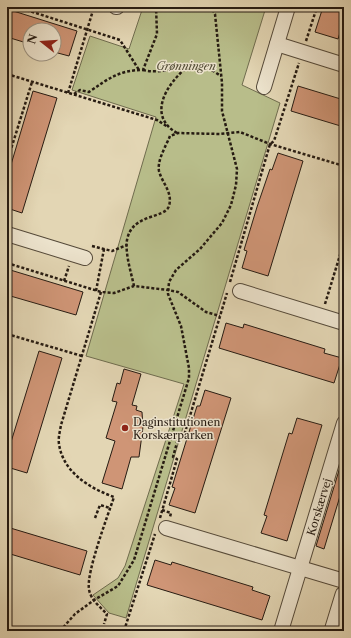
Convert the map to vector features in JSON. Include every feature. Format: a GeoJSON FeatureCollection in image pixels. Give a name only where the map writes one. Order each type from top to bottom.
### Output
{"type":"FeatureCollection","features":[{"type":"Feature","properties":{"kind":"street"},"geometry":{"type":"LineString","coordinates":[[264,87],[288,7]]}},
{"type":"Feature","properties":{"kind":"street"},"geometry":{"type":"LineString","coordinates":[[277,44],[344,64]]}},
{"type":"Feature","properties":{"kind":"street"},"geometry":{"type":"LineString","coordinates":[[7,234],[87,252]]}},
{"type":"Feature","properties":{"kind":"street"},"geometry":{"type":"LineString","coordinates":[[240,291],[344,323]]}},
{"type":"Feature","properties":{"kind":"street","name":"Korskærvej"},"geometry":{"type":"LineString","coordinates":[[281,631],[344,423]]}},
{"type":"Feature","properties":{"kind":"street"},"geometry":{"type":"LineString","coordinates":[[160,529],[344,581]]}},
{"type":"Feature","properties":{"kind":"street"},"geometry":{"type":"LineString","coordinates":[[333,631],[344,596]]}},
{"type":"Feature","properties":{"kind":"path"},"geometry":{"type":"LineString","coordinates":[[17,7],[120,40],[139,70]]}},
{"type":"Feature","properties":{"kind":"path"},"geometry":{"type":"LineString","coordinates":[[68,93],[94,7]]}},
{"type":"Feature","properties":{"kind":"path"},"geometry":{"type":"LineString","coordinates":[[143,70],[157,34],[156,7]]}},
{"type":"Feature","properties":{"kind":"path"},"geometry":{"type":"LineString","coordinates":[[60,631],[75,614],[94,600],[118,586],[134,560],[189,378],[189,368],[181,326],[168,294],[169,282],[176,270],[200,249],[222,222],[230,206],[236,184],[237,169],[222,111],[222,76],[215,14],[211,7]]}},
{"type":"Feature","properties":{"kind":"path"},"geometry":{"type":"LineString","coordinates":[[124,631],[160,529],[178,459],[173,457],[178,439],[183,439],[270,144],[274,141],[317,7]]}},
{"type":"Feature","properties":{"kind":"path"},"geometry":{"type":"LineString","coordinates":[[73,94],[80,90],[89,92],[116,74],[139,70],[152,72],[204,67],[222,76]]}},
{"type":"Feature","properties":{"kind":"path"},"geometry":{"type":"LineString","coordinates":[[168,127],[163,119],[163,95],[173,80],[186,68]]}},
{"type":"Feature","properties":{"kind":"path"},"geometry":{"type":"LineString","coordinates":[[7,74],[157,120],[178,133]]}},
{"type":"Feature","properties":{"kind":"path"},"geometry":{"type":"LineString","coordinates":[[7,162],[32,82]]}},
{"type":"Feature","properties":{"kind":"path"},"geometry":{"type":"LineString","coordinates":[[134,286],[127,245],[131,231],[138,223],[144,218],[166,211],[169,206],[170,198],[159,171],[159,164],[170,136],[178,133],[240,132],[270,144],[344,166]]}},
{"type":"Feature","properties":{"kind":"path"},"geometry":{"type":"LineString","coordinates":[[321,316],[344,242]]}},
{"type":"Feature","properties":{"kind":"path"},"geometry":{"type":"LineString","coordinates":[[87,252],[104,249],[112,252],[127,245]]}},
{"type":"Feature","properties":{"kind":"path"},"geometry":{"type":"LineString","coordinates":[[96,291],[104,249]]}},
{"type":"Feature","properties":{"kind":"path"},"geometry":{"type":"LineString","coordinates":[[7,263],[101,292],[114,293],[134,286],[178,292],[206,312],[220,316]]}},
{"type":"Feature","properties":{"kind":"path"},"geometry":{"type":"LineString","coordinates":[[101,292],[61,425],[58,443],[66,464],[74,475],[104,493],[114,497],[90,574],[88,587],[94,600],[107,614],[104,624]]}},
{"type":"Feature","properties":{"kind":"path"},"geometry":{"type":"LineString","coordinates":[[7,334],[82,356]]}},
{"type":"Feature","properties":{"kind":"path"},"geometry":{"type":"LineString","coordinates":[[95,518],[100,505],[110,508]]}},
{"type":"Feature","properties":{"kind":"green space","name":"Grønningen"},"geometry":{"type":"Polygon","coordinates":[[[143,7],[266,7],[242,85],[280,103],[126,618],[109,613],[93,595],[118,578],[125,566],[184,384],[86,356],[156,117],[72,90],[90,36],[129,49],[143,7]]]}},
{"type":"Feature","properties":{"kind":"building"},"geometry":{"type":"Polygon","coordinates":[[[323,7],[344,7],[344,20],[338,39],[315,32],[323,7]]]}},
{"type":"Feature","properties":{"kind":"building"},"geometry":{"type":"Polygon","coordinates":[[[7,9],[48,22],[22,22],[22,42],[7,37],[7,9]]]}},
{"type":"Feature","properties":{"kind":"building"},"geometry":{"type":"Polygon","coordinates":[[[62,26],[77,31],[69,56],[62,54],[62,26]]]}},
{"type":"Feature","properties":{"kind":"building"},"geometry":{"type":"Polygon","coordinates":[[[298,86],[344,100],[344,127],[291,111],[298,86]]]}},
{"type":"Feature","properties":{"kind":"building"},"geometry":{"type":"Polygon","coordinates":[[[33,91],[57,98],[22,213],[7,208],[7,178],[33,91]]]}},
{"type":"Feature","properties":{"kind":"building"},"geometry":{"type":"Polygon","coordinates":[[[278,153],[303,161],[268,276],[242,268],[247,251],[244,250],[257,207],[270,169],[272,170],[278,153]]]}},
{"type":"Feature","properties":{"kind":"building"},"geometry":{"type":"Polygon","coordinates":[[[7,269],[83,292],[76,315],[7,295],[7,269]]]}},
{"type":"Feature","properties":{"kind":"building"},"geometry":{"type":"Polygon","coordinates":[[[226,323],[243,328],[244,324],[325,349],[324,353],[342,358],[334,383],[219,348],[226,323]]]}},
{"type":"Feature","properties":{"kind":"building"},"geometry":{"type":"Polygon","coordinates":[[[39,351],[62,358],[27,473],[7,467],[7,455],[39,351]]]}},
{"type":"Feature","properties":{"kind":"building"},"geometry":{"type":"Polygon","coordinates":[[[124,369],[141,374],[132,405],[137,406],[136,410],[142,412],[143,427],[139,457],[131,457],[122,489],[102,483],[115,441],[106,438],[117,402],[112,401],[117,383],[120,384],[124,369]]]}},
{"type":"Feature","properties":{"kind":"building"},"geometry":{"type":"Polygon","coordinates":[[[205,390],[231,398],[195,513],[169,505],[175,488],[172,487],[197,406],[200,406],[205,390]]]}},
{"type":"Feature","properties":{"kind":"building"},"geometry":{"type":"Polygon","coordinates":[[[297,418],[322,425],[287,541],[261,533],[267,516],[264,515],[289,433],[292,434],[297,418]]]}},
{"type":"Feature","properties":{"kind":"building"},"geometry":{"type":"Polygon","coordinates":[[[344,454],[344,483],[324,549],[316,546],[344,454]]]}},
{"type":"Feature","properties":{"kind":"building"},"geometry":{"type":"Polygon","coordinates":[[[7,527],[87,551],[80,575],[7,553],[7,527]]]}},
{"type":"Feature","properties":{"kind":"building"},"geometry":{"type":"Polygon","coordinates":[[[155,560],[171,565],[172,562],[253,587],[252,590],[270,596],[262,620],[147,585],[155,560]]]}},
{"type":"Feature","properties":{"kind":"place","name":"Daginstitutionen Korskærparken"},"geometry":{"type":"Point","coordinates":[125,428]}}]}
